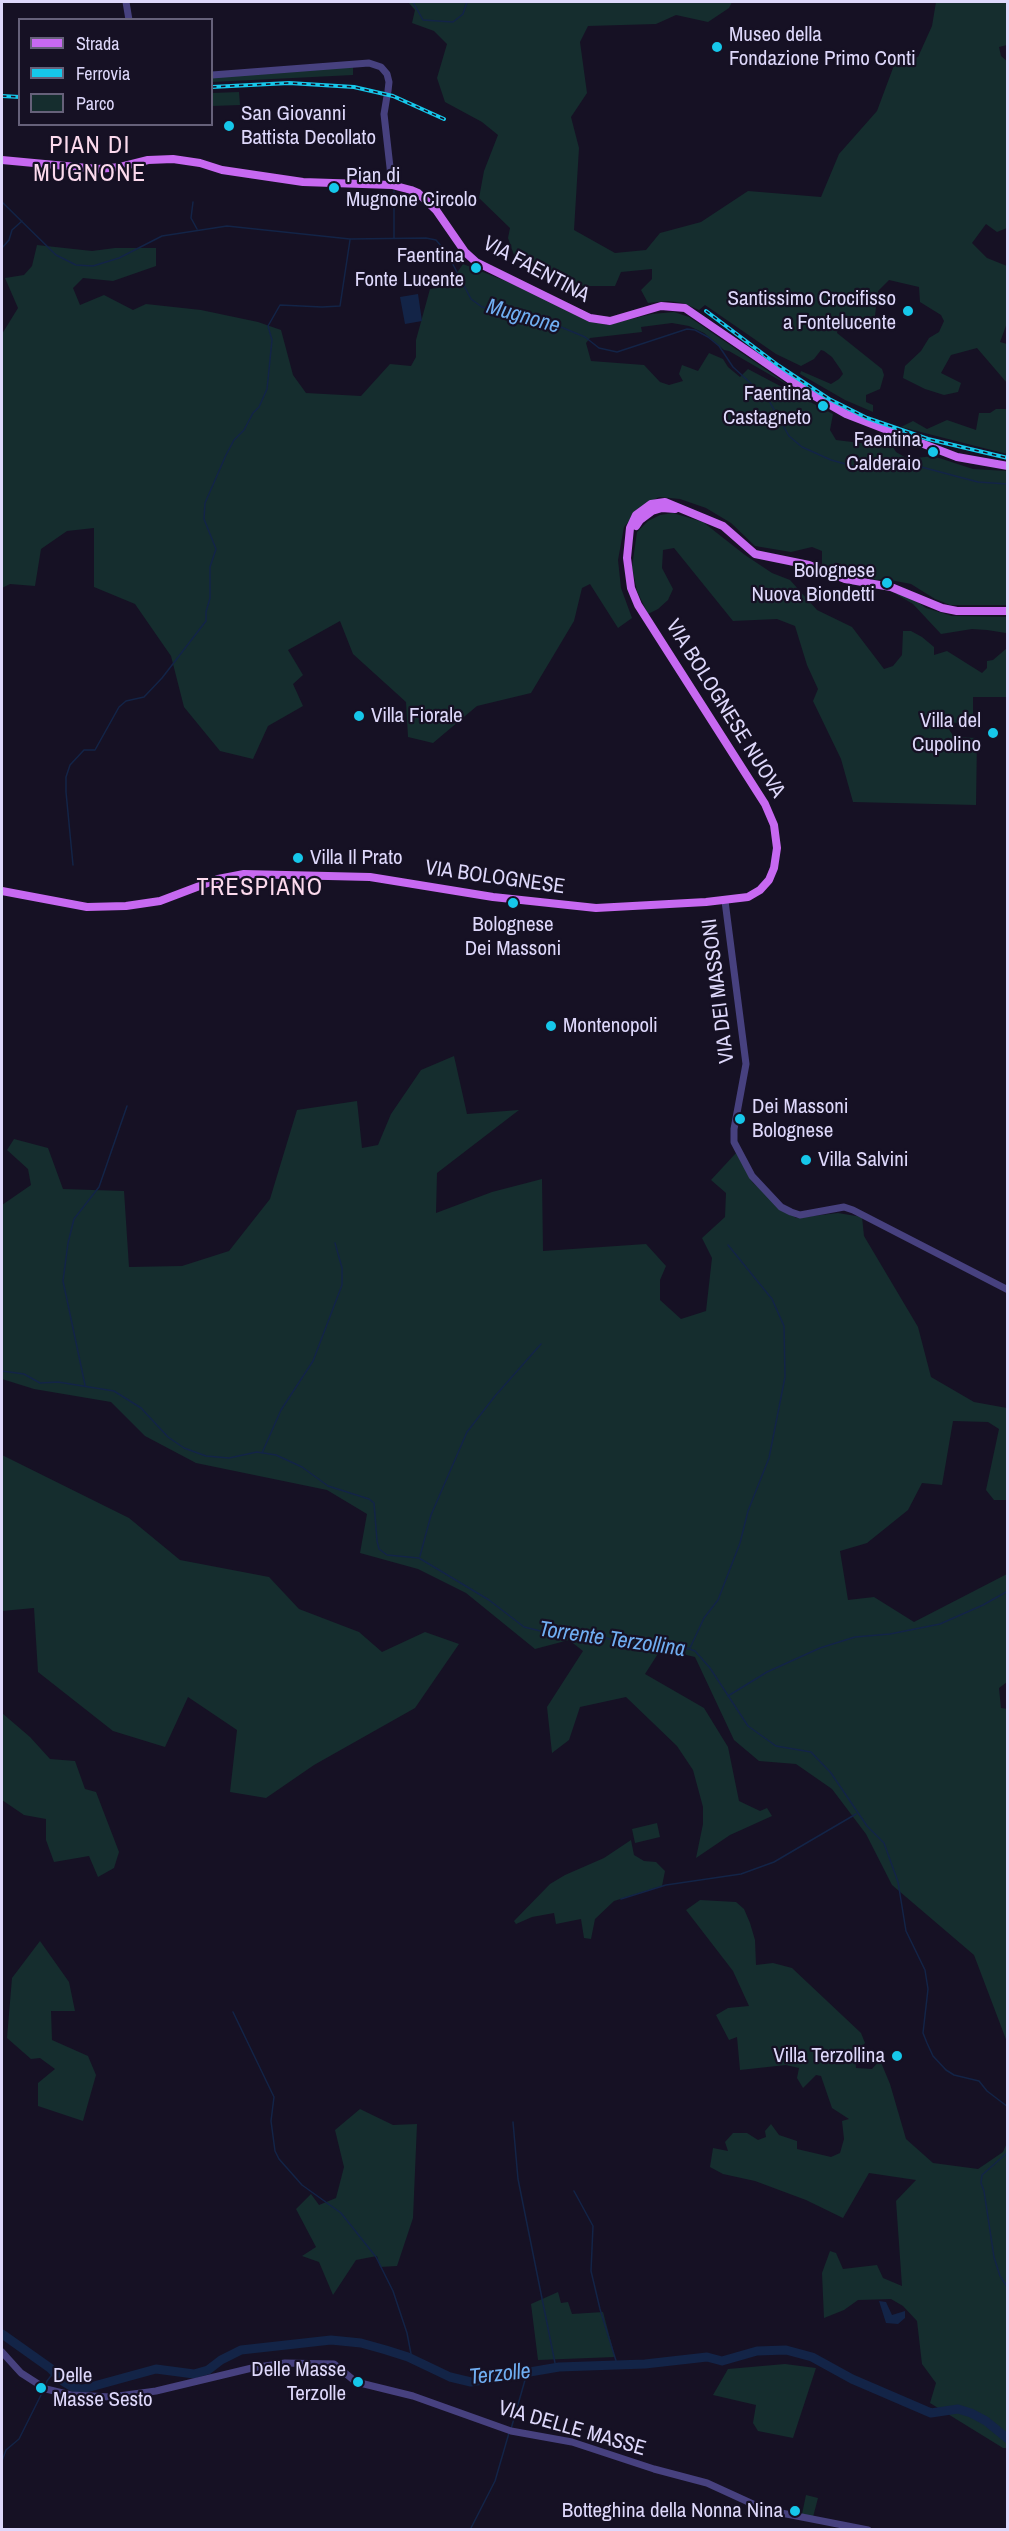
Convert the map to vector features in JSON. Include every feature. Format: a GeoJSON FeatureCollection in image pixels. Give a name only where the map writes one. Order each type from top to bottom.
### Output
{"type":"FeatureCollection","features":[{"type":"Feature","properties":{"kind":"main road","name":"VIA FAENTINA"},"geometry":{"type":"LineString","coordinates":[[2,160],[98,169],[120,167],[148,159],[173,159],[200,163],[222,170],[303,182],[392,185],[418,193],[440,216],[465,252],[476,262],[590,318],[610,321],[661,306],[685,308],[811,394],[846,414],[957,457],[1008,466]]}},
{"type":"Feature","properties":{"kind":"main road","name":"VIA BOLOGNESE NUOVA"},"geometry":{"type":"LineString","coordinates":[[738,900],[760,890],[769,880],[774,868],[777,848],[771,815],[638,605],[631,588],[627,558],[635,527],[640,520],[652,510],[667,507],[699,515],[723,526],[755,554],[809,565],[845,579],[891,587],[942,608],[957,611],[1008,611]]}},
{"type":"Feature","properties":{"kind":"main road","name":"VIA BOLOGNESE"},"geometry":{"type":"LineString","coordinates":[[2,891],[87,907],[126,906],[160,901],[218,879],[244,874],[370,878],[570,907],[618,908],[738,900]]}},
{"type":"Feature","properties":{"kind":"street"},"geometry":{"type":"LineString","coordinates":[[126,2],[129,18]]}},
{"type":"Feature","properties":{"kind":"street"},"geometry":{"type":"LineString","coordinates":[[213,75],[369,63],[377,65],[387,74],[389,82],[384,109],[392,185]]}},
{"type":"Feature","properties":{"kind":"street","name":"VIA DEI MASSONI"},"geometry":{"type":"LineString","coordinates":[[725,901],[746,1064],[734,1129],[734,1142],[752,1176],[781,1207],[791,1212],[800,1215],[844,1207],[854,1210],[1008,1290]]}},
{"type":"Feature","properties":{"kind":"street","name":"VIA DELLE MASSE"},"geometry":{"type":"LineString","coordinates":[[2,2352],[21,2373],[46,2389],[71,2395],[111,2397],[156,2391],[252,2368],[285,2363],[334,2364],[356,2382],[413,2396],[511,2431],[573,2442],[654,2469],[707,2483],[766,2510],[868,2529]]}},
{"type":"Feature","properties":{"kind":"green space"},"geometry":{"type":"Polygon","coordinates":[[[408,2],[732,2],[729,8],[708,22],[676,15],[656,24],[588,26],[580,42],[587,93],[571,117],[579,148],[574,230],[615,253],[646,250],[660,233],[701,222],[748,191],[821,197],[839,154],[877,111],[896,60],[918,57],[932,26],[936,2],[1007,2],[1007,45],[999,47],[1001,56],[1008,62],[1007,228],[997,232],[986,224],[972,243],[987,258],[1007,266],[1007,323],[1000,342],[1007,344],[1007,383],[977,348],[951,355],[941,373],[961,383],[958,392],[944,395],[903,378],[905,366],[921,351],[929,338],[939,332],[944,321],[941,315],[920,302],[919,287],[889,280],[878,291],[875,316],[840,318],[837,333],[882,369],[884,375],[880,389],[866,395],[866,402],[873,405],[873,412],[845,400],[800,374],[801,371],[831,384],[839,379],[843,374],[841,370],[832,357],[824,351],[821,350],[814,359],[801,366],[776,354],[705,305],[699,310],[683,303],[668,301],[648,303],[641,290],[652,279],[652,269],[621,272],[615,286],[583,286],[514,255],[508,238],[510,228],[479,198],[484,171],[498,135],[482,122],[445,102],[437,78],[447,44],[434,31],[412,23],[415,10],[408,2]]]}},
{"type":"Feature","properties":{"kind":"green space"},"geometry":{"type":"Polygon","coordinates":[[[353,67],[353,75],[213,82],[213,77],[353,67]]]}},
{"type":"Feature","properties":{"kind":"green space"},"geometry":{"type":"Polygon","coordinates":[[[239,92],[240,105],[213,106],[213,93],[239,92]]]}},
{"type":"Feature","properties":{"kind":"green space"},"geometry":{"type":"Polygon","coordinates":[[[37,245],[92,251],[115,248],[156,248],[156,266],[113,281],[83,278],[73,288],[80,305],[104,295],[133,310],[146,304],[201,310],[258,322],[281,330],[293,375],[306,393],[361,396],[390,364],[411,366],[416,357],[416,340],[430,289],[448,286],[463,264],[508,282],[590,321],[607,325],[652,314],[674,312],[689,317],[793,388],[724,350],[704,333],[689,326],[672,323],[641,327],[642,332],[590,338],[586,343],[591,361],[644,365],[660,382],[669,385],[683,381],[679,374],[682,365],[698,371],[709,353],[723,359],[728,367],[740,377],[748,369],[833,414],[830,430],[836,440],[893,447],[896,452],[908,459],[933,456],[973,469],[1007,471],[1007,605],[950,605],[935,599],[911,584],[885,579],[876,580],[822,565],[822,551],[812,547],[791,552],[755,546],[731,523],[706,508],[680,499],[659,497],[641,507],[624,527],[618,560],[621,588],[632,618],[618,628],[590,584],[582,588],[574,621],[531,693],[477,706],[433,743],[408,737],[406,702],[353,654],[340,621],[288,650],[303,675],[293,684],[303,706],[268,726],[253,759],[220,751],[184,707],[171,656],[135,604],[94,587],[94,528],[67,531],[41,549],[35,586],[10,584],[2,588],[2,334],[18,308],[5,278],[24,275],[32,266],[37,245]]]}},
{"type":"Feature","properties":{"kind":"green space"},"geometry":{"type":"Polygon","coordinates":[[[996,409],[1007,409],[1007,454],[901,427],[913,421],[927,429],[947,420],[976,430],[979,413],[990,413],[996,409]]]}},
{"type":"Feature","properties":{"kind":"green space"},"geometry":{"type":"Polygon","coordinates":[[[673,513],[703,522],[772,573],[790,580],[817,610],[852,627],[884,669],[893,666],[902,655],[903,631],[911,631],[922,637],[934,647],[934,655],[947,651],[982,673],[987,668],[987,661],[993,660],[1007,648],[1007,697],[973,697],[973,724],[944,722],[954,737],[977,738],[976,805],[853,802],[841,759],[813,701],[818,689],[807,665],[795,626],[777,619],[733,621],[674,548],[663,550],[662,568],[673,589],[668,600],[648,614],[637,591],[632,567],[637,532],[648,521],[660,515],[673,513]]]}},
{"type":"Feature","properties":{"kind":"green space"},"geometry":{"type":"Polygon","coordinates":[[[900,593],[926,608],[952,616],[1007,617],[1007,636],[1006,633],[972,629],[941,634],[913,604],[896,594],[900,593]]]}},
{"type":"Feature","properties":{"kind":"green space"},"geometry":{"type":"Polygon","coordinates":[[[454,1056],[467,1114],[519,1110],[437,1173],[436,1213],[492,1192],[542,1179],[543,1251],[646,1244],[666,1266],[660,1280],[660,1300],[681,1319],[706,1311],[712,1258],[702,1238],[725,1217],[726,1193],[711,1180],[736,1153],[753,1183],[796,1218],[838,1213],[862,1217],[864,1236],[918,1327],[931,1377],[974,1402],[1007,1408],[1007,1500],[994,1500],[986,1490],[999,1429],[988,1422],[953,1421],[942,1485],[922,1483],[908,1510],[867,1543],[840,1551],[848,1600],[874,1597],[914,1622],[1007,1574],[1007,1682],[999,1688],[1001,1708],[1008,1709],[1007,2042],[974,1955],[892,1885],[866,1834],[832,1789],[796,1764],[759,1761],[734,1740],[695,1657],[661,1649],[645,1674],[704,1708],[728,1747],[739,1801],[760,1811],[767,1808],[772,1816],[730,1835],[696,1858],[703,1824],[703,1807],[693,1770],[677,1746],[626,1697],[580,1707],[569,1740],[552,1753],[547,1707],[583,1651],[569,1640],[535,1649],[466,1593],[418,1569],[360,1553],[367,1514],[327,1490],[196,1463],[145,1436],[111,1402],[34,1389],[2,1379],[2,1205],[31,1185],[28,1169],[7,1150],[14,1139],[48,1148],[63,1189],[124,1191],[129,1267],[182,1266],[229,1251],[270,1199],[297,1110],[357,1101],[362,1148],[378,1145],[391,1114],[421,1070],[454,1056]]]}},
{"type":"Feature","properties":{"kind":"green space"},"geometry":{"type":"Polygon","coordinates":[[[2,1455],[129,1518],[180,1560],[269,1577],[299,1609],[359,1632],[382,1652],[425,1632],[459,1644],[415,1708],[314,1765],[266,1798],[230,1792],[237,1730],[188,1697],[165,1747],[113,1731],[38,1672],[34,1608],[2,1611],[2,1455]]]}},
{"type":"Feature","properties":{"kind":"green space"},"geometry":{"type":"Polygon","coordinates":[[[2,1713],[30,1737],[50,1759],[75,1761],[85,1789],[96,1792],[119,1852],[114,1868],[98,1877],[89,1856],[54,1862],[46,1840],[46,1819],[24,1815],[2,1800],[2,1713]]]}},
{"type":"Feature","properties":{"kind":"green space"},"geometry":{"type":"Polygon","coordinates":[[[657,1823],[660,1837],[635,1843],[632,1829],[657,1823]]]}},
{"type":"Feature","properties":{"kind":"green space"},"geometry":{"type":"Polygon","coordinates":[[[631,1840],[634,1855],[644,1861],[656,1862],[665,1871],[662,1886],[614,1901],[595,1919],[591,1939],[584,1938],[581,1919],[556,1924],[554,1913],[532,1917],[516,1924],[514,1921],[550,1884],[604,1858],[631,1840]]]}},
{"type":"Feature","properties":{"kind":"green space"},"geometry":{"type":"Polygon","coordinates":[[[700,1900],[736,1902],[744,1909],[750,1923],[755,1940],[756,1965],[773,1963],[792,1968],[861,2033],[865,2043],[855,2054],[856,2068],[872,2069],[880,2060],[890,2084],[906,2139],[933,2163],[978,2169],[1003,2152],[1007,2143],[1007,2448],[1003,2448],[930,2403],[936,2383],[922,2364],[917,2321],[903,2306],[891,2299],[858,2300],[844,2310],[824,2318],[822,2273],[830,2251],[836,2253],[843,2269],[877,2265],[883,2278],[902,2286],[896,2201],[916,2180],[869,2173],[843,2218],[806,2200],[755,2181],[723,2174],[710,2167],[713,2148],[728,2151],[725,2142],[733,2133],[747,2133],[758,2140],[766,2137],[765,2131],[771,2124],[779,2135],[797,2141],[797,2149],[831,2157],[840,2153],[844,2139],[842,2121],[849,2119],[832,2108],[821,2076],[816,2075],[803,2088],[797,2078],[799,2068],[786,2065],[740,2070],[737,2037],[729,2040],[716,2015],[728,2008],[749,2006],[733,1971],[686,1910],[700,1900]]]}},
{"type":"Feature","properties":{"kind":"green space"},"geometry":{"type":"Polygon","coordinates":[[[40,1941],[69,1982],[75,2011],[51,2011],[52,2040],[88,2056],[96,2075],[83,2121],[38,2106],[38,2083],[55,2069],[40,2058],[31,2059],[7,2038],[12,1978],[40,1941]]]}},
{"type":"Feature","properties":{"kind":"green space"},"geometry":{"type":"Polygon","coordinates":[[[360,2109],[393,2125],[417,2124],[413,2218],[397,2266],[380,2267],[377,2256],[356,2260],[333,2295],[319,2262],[302,2256],[316,2247],[296,2209],[311,2194],[319,2205],[336,2198],[344,2167],[335,2130],[360,2109]]]}},
{"type":"Feature","properties":{"kind":"green space"},"geometry":{"type":"Polygon","coordinates":[[[558,2292],[561,2303],[568,2302],[572,2314],[603,2312],[615,2357],[538,2360],[531,2304],[558,2292]]]}},
{"type":"Feature","properties":{"kind":"green space"},"geometry":{"type":"Polygon","coordinates":[[[785,2364],[816,2368],[793,2438],[758,2431],[753,2423],[756,2405],[713,2395],[728,2369],[785,2364]]]}},
{"type":"Feature","properties":{"kind":"green space"},"geometry":{"type":"Polygon","coordinates":[[[806,2495],[818,2498],[813,2517],[802,2514],[806,2495]]]}},
{"type":"Feature","properties":{"kind":"water"},"geometry":{"type":"Polygon","coordinates":[[[418,294],[422,321],[405,324],[400,297],[418,294]]]}},
{"type":"Feature","properties":{"kind":"water"},"geometry":{"type":"Polygon","coordinates":[[[879,2301],[886,2302],[892,2315],[905,2311],[905,2318],[898,2324],[886,2323],[879,2301]]]}},
{"type":"Feature","properties":{"kind":"waterway"},"geometry":{"type":"LineString","coordinates":[[413,2],[423,20],[453,22],[463,14],[467,2]]}},
{"type":"Feature","properties":{"kind":"waterway"},"geometry":{"type":"LineString","coordinates":[[394,191],[394,238]]}},
{"type":"Feature","properties":{"kind":"waterway","name":"Mugnone"},"geometry":{"type":"LineString","coordinates":[[2,202],[56,255],[76,265],[93,266],[119,258],[162,236],[227,226],[350,239],[426,238],[436,240],[447,253],[471,299],[482,307],[556,325],[585,337],[599,348],[617,352],[687,329],[695,330],[708,337],[719,346],[733,367],[768,399],[789,436],[802,447],[831,460],[853,466],[910,464],[978,482],[1008,484]]}},
{"type":"Feature","properties":{"kind":"waterway"},"geometry":{"type":"LineString","coordinates":[[193,202],[191,218],[197,229]]}},
{"type":"Feature","properties":{"kind":"waterway"},"geometry":{"type":"LineString","coordinates":[[2,248],[9,240],[12,230],[22,221]]}},
{"type":"Feature","properties":{"kind":"waterway"},"geometry":{"type":"LineString","coordinates":[[73,865],[66,792],[66,777],[70,765],[84,750],[95,750],[119,707],[126,701],[144,697],[162,678],[206,621],[210,598],[210,567],[216,549],[204,519],[205,503],[234,440],[244,430],[259,407],[267,389],[272,340],[268,326],[280,305],[340,306],[350,240]]}},
{"type":"Feature","properties":{"kind":"waterway"},"geometry":{"type":"LineString","coordinates":[[85,1385],[63,1281],[68,1243],[74,1219],[99,1187],[127,1106]]}},
{"type":"Feature","properties":{"kind":"waterway"},"geometry":{"type":"LineString","coordinates":[[262,1453],[281,1410],[313,1361],[342,1285],[342,1268],[335,1243]]}},
{"type":"Feature","properties":{"kind":"waterway"},"geometry":{"type":"LineString","coordinates":[[690,1648],[704,1618],[718,1600],[740,1543],[748,1511],[769,1458],[785,1377],[784,1326],[772,1299],[728,1245]]}},
{"type":"Feature","properties":{"kind":"waterway"},"geometry":{"type":"LineString","coordinates":[[420,1556],[431,1515],[467,1432],[541,1344]]}},
{"type":"Feature","properties":{"kind":"waterway","name":"Torrente Terzollina"},"geometry":{"type":"LineString","coordinates":[[2,1371],[24,1374],[40,1383],[58,1382],[114,1391],[141,1408],[168,1437],[184,1448],[206,1456],[229,1458],[257,1452],[276,1455],[302,1467],[328,1486],[369,1499],[374,1503],[379,1549],[387,1555],[419,1558],[489,1600],[524,1627],[553,1634],[600,1636],[622,1643],[681,1646],[695,1651],[710,1668],[748,1726],[776,1746],[811,1752],[831,1773],[867,1826],[884,1843],[898,1882],[906,1931],[925,1970],[928,1989],[923,2033],[933,2056],[954,2075],[979,2081],[987,2091],[1008,2107]]}},
{"type":"Feature","properties":{"kind":"waterway"},"geometry":{"type":"LineString","coordinates":[[728,1696],[767,1672],[820,1648],[855,1637],[890,1634],[940,1624],[1008,1591]]}},
{"type":"Feature","properties":{"kind":"waterway"},"geometry":{"type":"LineString","coordinates":[[621,1899],[666,1885],[741,1874],[774,1862],[856,1814]]}},
{"type":"Feature","properties":{"kind":"waterway"},"geometry":{"type":"LineString","coordinates":[[233,2012],[274,2097],[271,2121],[275,2151],[279,2159],[302,2185],[341,2213],[376,2257],[393,2291],[407,2333],[412,2359]]}},
{"type":"Feature","properties":{"kind":"waterway"},"geometry":{"type":"LineString","coordinates":[[513,2122],[518,2179],[556,2368]]}},
{"type":"Feature","properties":{"kind":"waterway","name":"Torrente Terzollina"},"geometry":{"type":"LineString","coordinates":[[1008,2152],[982,2175],[981,2183],[994,2257],[1000,2276],[1008,2288]]}},
{"type":"Feature","properties":{"kind":"waterway"},"geometry":{"type":"LineString","coordinates":[[574,2191],[593,2226],[591,2271],[617,2364]]}},
{"type":"Feature","properties":{"kind":"waterway","name":"Terzolle"},"geometry":{"type":"LineString","coordinates":[[2,2334],[50,2368],[64,2382],[74,2388],[83,2389],[156,2369],[194,2374],[208,2370],[221,2360],[241,2350],[331,2340],[361,2343],[386,2350],[408,2357],[450,2377],[471,2382],[559,2367],[645,2364],[707,2357],[722,2361],[757,2351],[786,2350],[812,2357],[852,2379],[931,2413],[958,2409],[971,2413],[986,2421],[1008,2439]]}},
{"type":"Feature","properties":{"kind":"waterway"},"geometry":{"type":"LineString","coordinates":[[45,2387],[54,2372]]}},
{"type":"Feature","properties":{"kind":"waterway"},"geometry":{"type":"LineString","coordinates":[[511,2429],[527,2373]]}},
{"type":"Feature","properties":{"kind":"waterway"},"geometry":{"type":"LineString","coordinates":[[2,2461],[6,2450],[19,2439],[43,2391]]}},
{"type":"Feature","properties":{"kind":"waterway"},"geometry":{"type":"LineString","coordinates":[[470,2530],[495,2481],[509,2433]]}},
{"type":"Feature","properties":{"kind":"railway"},"geometry":{"type":"LineString","coordinates":[[213,87],[289,83],[354,87],[393,96],[444,119]]}},
{"type":"Feature","properties":{"kind":"railway"},"geometry":{"type":"LineString","coordinates":[[2,96],[18,97]]}},
{"type":"Feature","properties":{"kind":"railway"},"geometry":{"type":"LineString","coordinates":[[706,311],[779,366],[829,399],[867,418],[928,439],[1008,458]]}},
{"type":"Feature","properties":{"kind":"place","name":"Museo della Fondazione Primo Conti"},"geometry":{"type":"Point","coordinates":[717,47]}},
{"type":"Feature","properties":{"kind":"place","name":"San Giovanni Battista Decollato"},"geometry":{"type":"Point","coordinates":[229,126]}},
{"type":"Feature","properties":{"kind":"place","name":"Pian di Mugnone Circolo"},"geometry":{"type":"Point","coordinates":[334,188]}},
{"type":"Feature","properties":{"kind":"place","name":"Faentina Fonte Lucente"},"geometry":{"type":"Point","coordinates":[476,268]}},
{"type":"Feature","properties":{"kind":"place","name":"Santissimo Crocifisso a Fontelucente"},"geometry":{"type":"Point","coordinates":[908,311]}},
{"type":"Feature","properties":{"kind":"place","name":"Faentina Castagneto"},"geometry":{"type":"Point","coordinates":[823,406]}},
{"type":"Feature","properties":{"kind":"place","name":"Faentina Calderaio"},"geometry":{"type":"Point","coordinates":[933,452]}},
{"type":"Feature","properties":{"kind":"place","name":"Bolognese Nuova Biondetti"},"geometry":{"type":"Point","coordinates":[887,583]}},
{"type":"Feature","properties":{"kind":"place","name":"Villa Fiorale"},"geometry":{"type":"Point","coordinates":[359,716]}},
{"type":"Feature","properties":{"kind":"place","name":"Villa del Cupolino"},"geometry":{"type":"Point","coordinates":[993,733]}},
{"type":"Feature","properties":{"kind":"place","name":"Villa Il Prato"},"geometry":{"type":"Point","coordinates":[298,858]}},
{"type":"Feature","properties":{"kind":"place","name":"Bolognese Dei Massoni"},"geometry":{"type":"Point","coordinates":[513,903]}},
{"type":"Feature","properties":{"kind":"place","name":"Montenopoli"},"geometry":{"type":"Point","coordinates":[551,1026]}},
{"type":"Feature","properties":{"kind":"place","name":"Dei Massoni Bolognese"},"geometry":{"type":"Point","coordinates":[740,1119]}},
{"type":"Feature","properties":{"kind":"place","name":"Villa Salvini"},"geometry":{"type":"Point","coordinates":[806,1160]}},
{"type":"Feature","properties":{"kind":"place","name":"Villa Terzollina"},"geometry":{"type":"Point","coordinates":[897,2056]}},
{"type":"Feature","properties":{"kind":"place","name":"Delle Masse Terzolle"},"geometry":{"type":"Point","coordinates":[358,2382]}},
{"type":"Feature","properties":{"kind":"place","name":"Delle Masse Sesto"},"geometry":{"type":"Point","coordinates":[41,2388]}},
{"type":"Feature","properties":{"kind":"place","name":"Botteghina della Nonna Nina"},"geometry":{"type":"Point","coordinates":[795,2511]}},
{"type":"Feature","properties":{"kind":"district","name":"PIAN DI MUGNONE"},"geometry":{"type":"Point","coordinates":[90,161]}},
{"type":"Feature","properties":{"kind":"district","name":"TRESPIANO"},"geometry":{"type":"Point","coordinates":[260,889]}}]}
